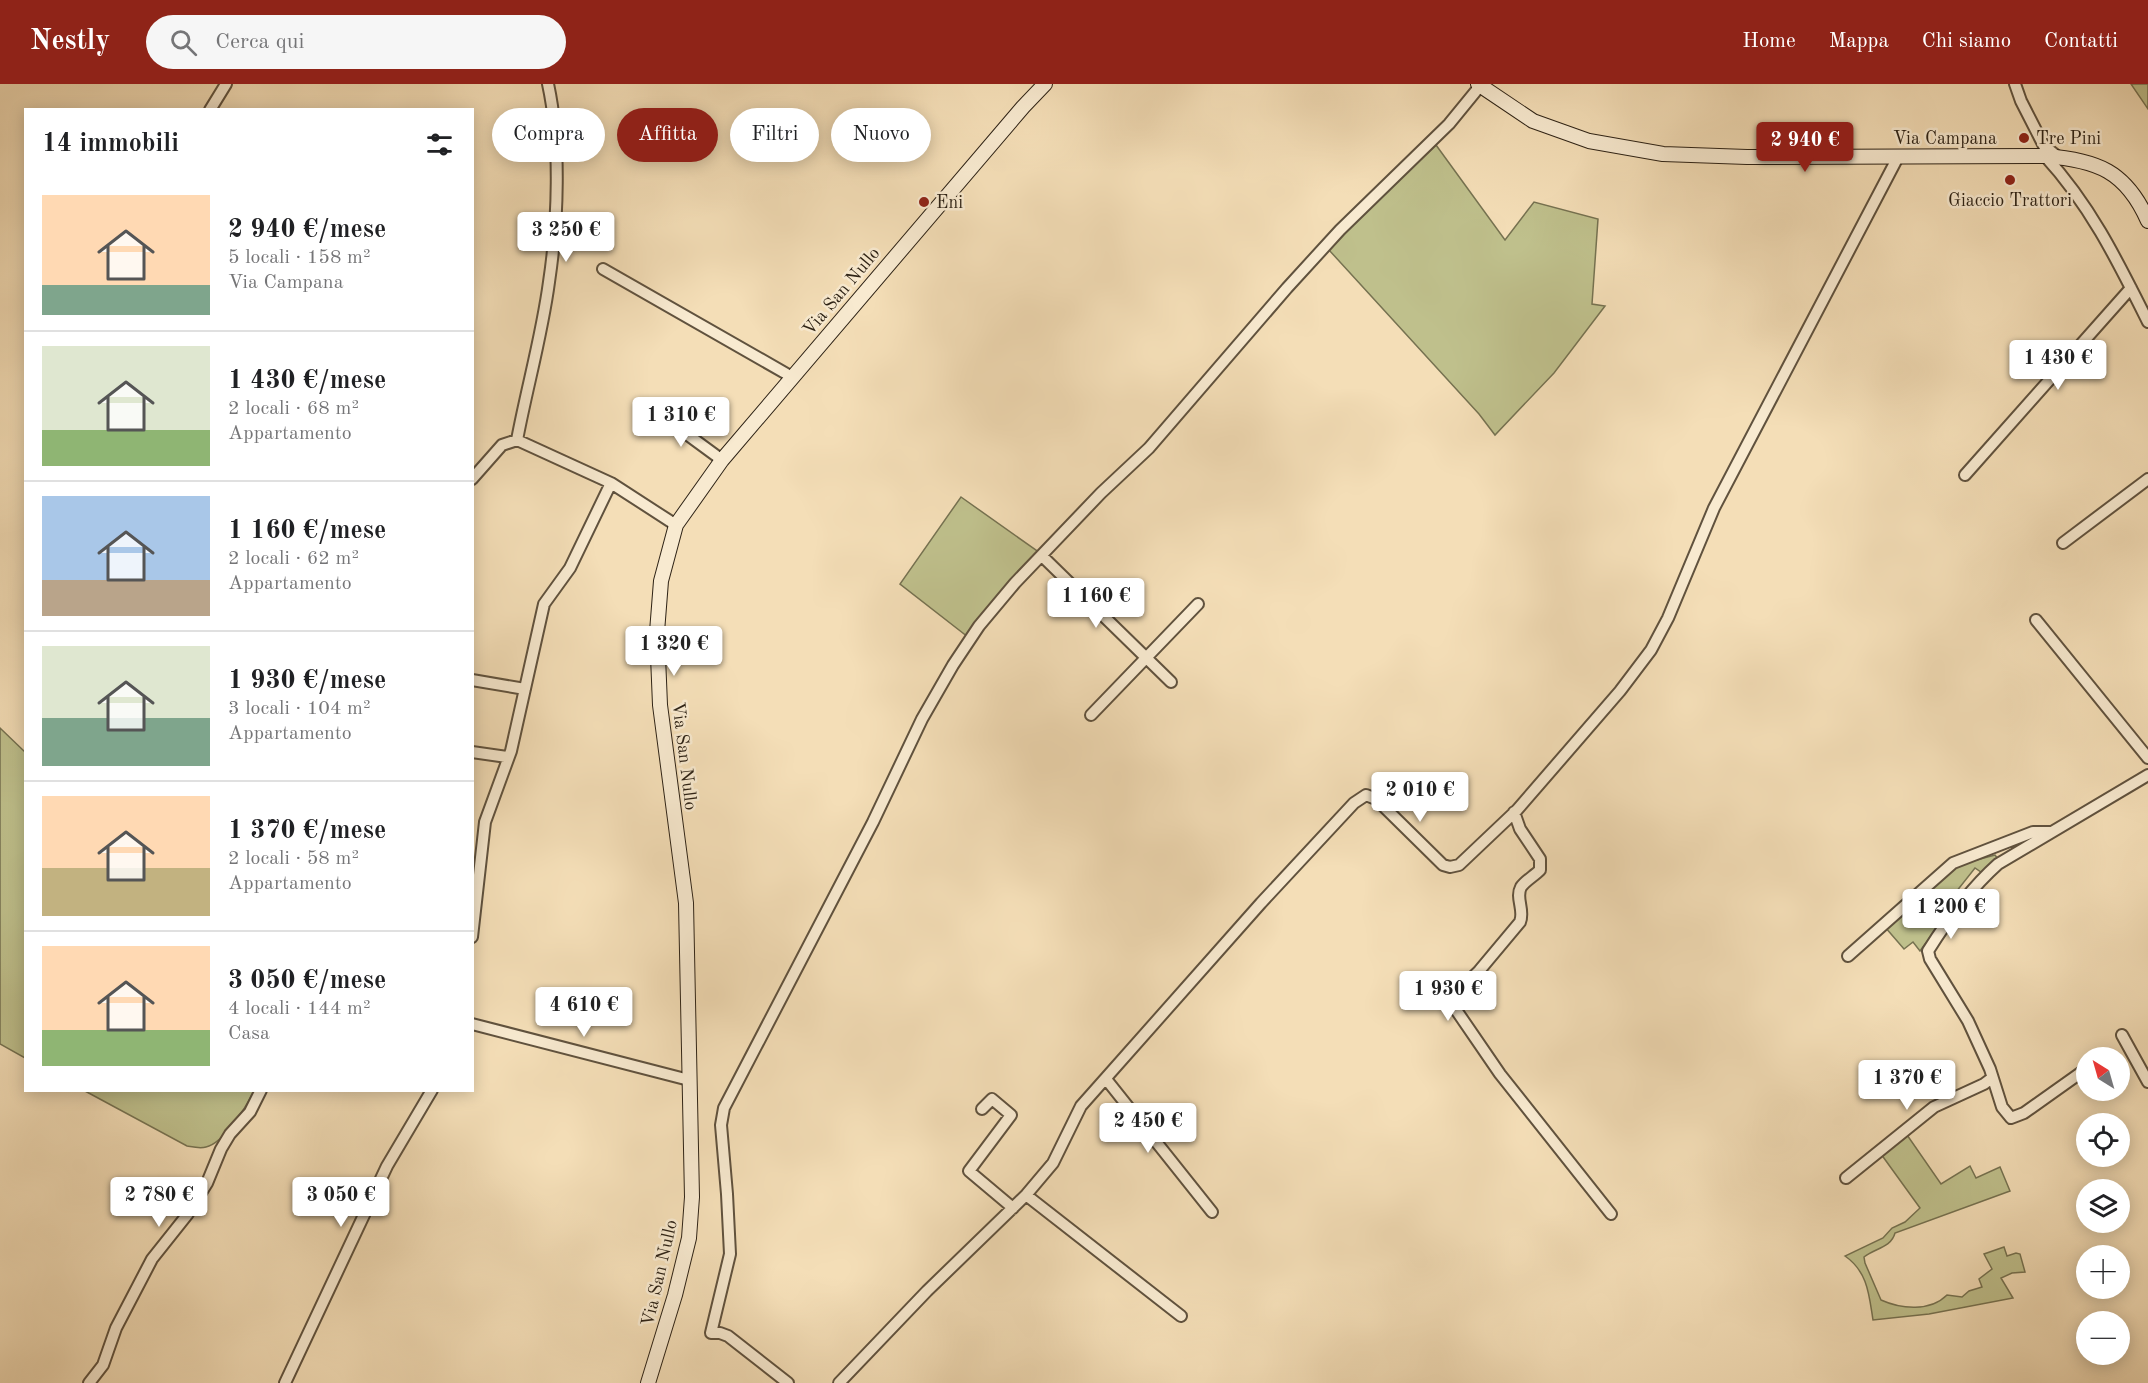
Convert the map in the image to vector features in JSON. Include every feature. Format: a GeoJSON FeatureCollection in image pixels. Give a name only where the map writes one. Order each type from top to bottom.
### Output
{"type":"FeatureCollection","features":[{"type":"Feature","properties":{"kind":"street"},"geometry":{"type":"LineString","coordinates":[[211,108],[226,84]]}},
{"type":"Feature","properties":{"kind":"street"},"geometry":{"type":"LineString","coordinates":[[517,440],[549,282],[554,236],[555,130],[548,84]]}},
{"type":"Feature","properties":{"kind":"street","name":"Via San Nullo"},"geometry":{"type":"LineString","coordinates":[[648,1383],[675,1295],[689,1238],[692,1197],[686,903],[660,705],[657,632],[661,581],[676,525],[722,460],[1044,84]]}},
{"type":"Feature","properties":{"kind":"street"},"geometry":{"type":"LineString","coordinates":[[2015,84],[2044,146],[2090,212],[2148,322]]}},
{"type":"Feature","properties":{"kind":"street"},"geometry":{"type":"LineString","coordinates":[[788,1383],[728,1336],[711,1333],[730,1254],[720,1125],[724,1108],[834,900],[939,688],[979,626],[1015,583],[1101,493],[1149,448],[1333,238],[1435,138],[1479,85]]}},
{"type":"Feature","properties":{"kind":"street","name":"Via Campana"},"geometry":{"type":"LineString","coordinates":[[1479,85],[1533,121],[1589,141],[1663,154],[1747,157],[2051,156],[2092,164],[2116,175],[2134,193],[2148,220]]}},
{"type":"Feature","properties":{"kind":"street"},"geometry":{"type":"LineString","coordinates":[[839,1383],[927,1291],[1026,1195],[1053,1163],[1082,1106],[1261,903],[1359,798],[1366,795],[1376,799],[1443,865],[1450,867],[1459,865],[1514,812],[1620,691],[1651,650],[1668,618],[1713,508],[1898,157]]}},
{"type":"Feature","properties":{"kind":"street"},"geometry":{"type":"LineString","coordinates":[[603,269],[792,377]]}},
{"type":"Feature","properties":{"kind":"street"},"geometry":{"type":"LineString","coordinates":[[1965,475],[2131,288]]}},
{"type":"Feature","properties":{"kind":"street"},"geometry":{"type":"LineString","coordinates":[[658,413],[722,460]]}},
{"type":"Feature","properties":{"kind":"street"},"geometry":{"type":"LineString","coordinates":[[474,478],[502,445],[517,440],[611,483],[676,525]]}},
{"type":"Feature","properties":{"kind":"street"},"geometry":{"type":"LineString","coordinates":[[2063,543],[2148,479]]}},
{"type":"Feature","properties":{"kind":"street"},"geometry":{"type":"LineString","coordinates":[[474,919],[485,822],[514,739],[544,604],[570,568],[611,483]]}},
{"type":"Feature","properties":{"kind":"street"},"geometry":{"type":"LineString","coordinates":[[1042,556],[1171,682]]}},
{"type":"Feature","properties":{"kind":"street"},"geometry":{"type":"LineString","coordinates":[[1092,715],[1198,604]]}},
{"type":"Feature","properties":{"kind":"street"},"geometry":{"type":"LineString","coordinates":[[2036,620],[2148,758]]}},
{"type":"Feature","properties":{"kind":"street"},"geometry":{"type":"LineString","coordinates":[[474,680],[525,689]]}},
{"type":"Feature","properties":{"kind":"street"},"geometry":{"type":"LineString","coordinates":[[474,752],[507,758]]}},
{"type":"Feature","properties":{"kind":"street"},"geometry":{"type":"LineString","coordinates":[[2076,1076],[2024,1113],[2011,1118],[2002,1107],[1968,1022],[1930,959],[1928,951],[1980,880],[2003,860],[2148,775]]}},
{"type":"Feature","properties":{"kind":"street"},"geometry":{"type":"LineString","coordinates":[[1514,812],[1520,829],[1540,859],[1540,870],[1521,888],[1519,898],[1522,917],[1520,922],[1479,971],[1454,994],[1452,1004],[1500,1074],[1611,1214]]}},
{"type":"Feature","properties":{"kind":"street"},"geometry":{"type":"LineString","coordinates":[[1848,956],[1953,863],[2033,832],[2054,832]]}},
{"type":"Feature","properties":{"kind":"street"},"geometry":{"type":"LineString","coordinates":[[474,1025],[689,1080]]}},
{"type":"Feature","properties":{"kind":"street"},"geometry":{"type":"LineString","coordinates":[[2122,1035],[2148,1082]]}},
{"type":"Feature","properties":{"kind":"street"},"geometry":{"type":"LineString","coordinates":[[1846,1178],[1934,1107],[1992,1078]]}},
{"type":"Feature","properties":{"kind":"street"},"geometry":{"type":"LineString","coordinates":[[1106,1079],[1212,1212]]}},
{"type":"Feature","properties":{"kind":"street"},"geometry":{"type":"LineString","coordinates":[[89,1383],[103,1365],[116,1328],[152,1259],[187,1215],[207,1183],[220,1149],[249,1112],[260,1092]]}},
{"type":"Feature","properties":{"kind":"street"},"geometry":{"type":"LineString","coordinates":[[285,1383],[387,1166],[431,1092]]}},
{"type":"Feature","properties":{"kind":"street"},"geometry":{"type":"LineString","coordinates":[[982,1109],[992,1099],[1011,1115],[969,1171],[1013,1208]]}},
{"type":"Feature","properties":{"kind":"street"},"geometry":{"type":"LineString","coordinates":[[1026,1195],[1182,1316]]}},
{"type":"Feature","properties":{"kind":"green space"},"geometry":{"type":"Polygon","coordinates":[[[2131,84],[2148,84],[2148,109],[2131,84]]]}},
{"type":"Feature","properties":{"kind":"green space"},"geometry":{"type":"Polygon","coordinates":[[[1436,145],[1505,240],[1534,202],[1598,219],[1592,304],[1605,306],[1554,373],[1495,435],[1479,414],[1329,250],[1349,227],[1436,145]]]}},
{"type":"Feature","properties":{"kind":"green space"},"geometry":{"type":"Polygon","coordinates":[[[961,497],[1040,553],[968,637],[900,584],[961,497]]]}},
{"type":"Feature","properties":{"kind":"green space"},"geometry":{"type":"Polygon","coordinates":[[[0,728],[24,751],[24,1057],[0,1044],[0,728]]]}},
{"type":"Feature","properties":{"kind":"green space"},"geometry":{"type":"Polygon","coordinates":[[[1995,855],[1998,859],[1981,872],[1975,868],[1956,892],[1960,896],[1920,951],[1913,942],[1904,949],[1885,927],[1958,865],[1995,855]]]}},
{"type":"Feature","properties":{"kind":"green space"},"geometry":{"type":"Polygon","coordinates":[[[87,1092],[253,1092],[240,1115],[220,1139],[206,1147],[187,1146],[87,1092]]]}},
{"type":"Feature","properties":{"kind":"green space"},"geometry":{"type":"Polygon","coordinates":[[[1905,1132],[1941,1184],[1970,1166],[1976,1178],[2000,1167],[2010,1191],[1895,1233],[1890,1242],[1864,1257],[1881,1300],[1906,1307],[1915,1307],[1932,1304],[1947,1295],[1962,1297],[1969,1291],[1982,1287],[1979,1279],[1992,1269],[1984,1254],[2004,1247],[2007,1256],[2020,1254],[2025,1272],[2012,1273],[2001,1278],[2013,1298],[1929,1314],[1873,1320],[1863,1277],[1853,1262],[1845,1256],[1883,1238],[1892,1228],[1905,1222],[1920,1208],[1881,1154],[1905,1132]]]}},
{"type":"Feature","properties":{"kind":"place","name":"Tre Pini"},"geometry":{"type":"Point","coordinates":[2024,138]}},
{"type":"Feature","properties":{"kind":"place","name":"Giaccio Trattori"},"geometry":{"type":"Point","coordinates":[2010,180]}},
{"type":"Feature","properties":{"kind":"place","name":"Eni"},"geometry":{"type":"Point","coordinates":[924,202]}}]}
